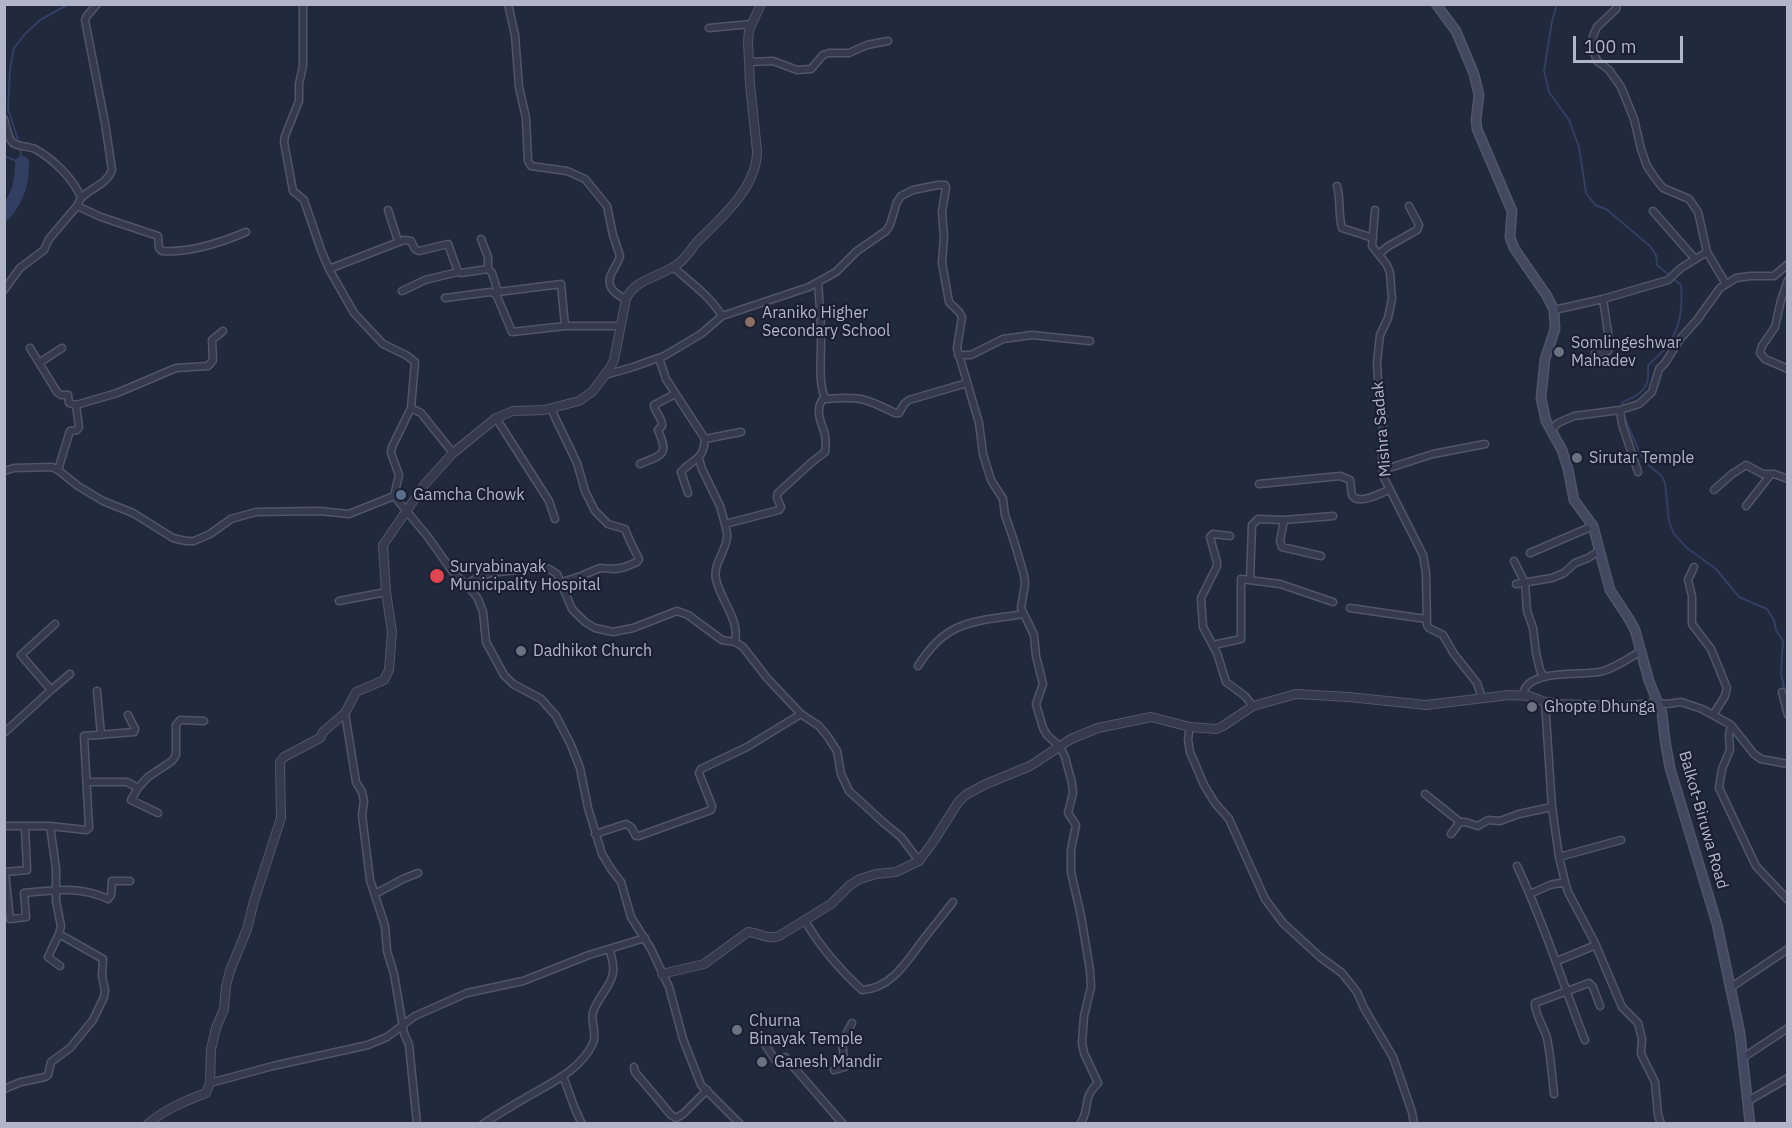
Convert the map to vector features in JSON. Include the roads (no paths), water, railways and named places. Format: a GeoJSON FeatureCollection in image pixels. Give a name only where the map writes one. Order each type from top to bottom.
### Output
{"type":"FeatureCollection","features":[{"type":"Feature","properties":{"kind":"main road"},"geometry":{"type":"LineString","coordinates":[[1436,4],[1456,31],[1474,74],[1479,95],[1477,129],[1512,211],[1510,237],[1514,248],[1554,310]]}},
{"type":"Feature","properties":{"kind":"main road","name":"Balkot-Biruwa Road"},"geometry":{"type":"LineString","coordinates":[[1554,310],[1554,329],[1545,359],[1541,398],[1546,421],[1564,457],[1574,500],[1593,526],[1610,590],[1629,618],[1662,713],[1670,768],[1711,901],[1731,988],[1744,1057],[1750,1124]]}},
{"type":"Feature","properties":{"kind":"street"},"geometry":{"type":"LineString","coordinates":[[4,290],[20,268],[44,250],[52,235],[81,198],[104,182],[112,170],[86,20],[97,4]]}},
{"type":"Feature","properties":{"kind":"street"},"geometry":{"type":"LineString","coordinates":[[303,4],[303,66],[299,84],[299,101],[285,136],[285,150],[293,191],[304,200],[329,269],[360,321],[382,344],[406,355],[415,362],[411,408],[391,453],[399,476],[394,496]]}},
{"type":"Feature","properties":{"kind":"street"},"geometry":{"type":"LineString","coordinates":[[508,4],[515,35],[519,87],[526,118],[528,161],[531,166],[578,174],[590,184],[607,206],[613,235],[621,256],[609,280],[614,294],[626,299]]}},
{"type":"Feature","properties":{"kind":"street"},"geometry":{"type":"LineString","coordinates":[[148,1124],[157,1116],[182,1102],[206,1093],[210,1083],[211,1049],[224,1009],[230,971],[248,929],[254,901],[281,818],[280,762],[316,741],[345,713],[356,692],[384,680],[389,670],[392,632],[386,592],[383,545],[425,484],[453,453],[496,418],[522,410],[537,412],[551,409],[587,397],[614,360],[626,299],[634,287],[680,263],[743,190],[755,167],[757,151],[748,42],[751,24],[761,4]]}},
{"type":"Feature","properties":{"kind":"street"},"geometry":{"type":"LineString","coordinates":[[1617,4],[1616,9],[1597,27],[1593,36],[1597,61],[1609,70],[1621,87],[1634,119],[1647,166],[1655,178],[1663,188],[1689,199],[1698,212],[1707,252],[1726,284]]}},
{"type":"Feature","properties":{"kind":"street"},"geometry":{"type":"LineString","coordinates":[[709,28],[751,24]]}},
{"type":"Feature","properties":{"kind":"street"},"geometry":{"type":"LineString","coordinates":[[749,62],[773,61],[797,70],[811,69],[823,55],[849,53],[867,45],[888,41]]}},
{"type":"Feature","properties":{"kind":"street"},"geometry":{"type":"LineString","coordinates":[[4,119],[10,138],[15,144],[27,146],[56,165],[72,183],[81,198]]}},
{"type":"Feature","properties":{"kind":"street"},"geometry":{"type":"LineString","coordinates":[[604,375],[659,358],[701,334],[722,316],[809,287],[836,272],[857,251],[886,231],[901,196],[914,190],[943,184],[946,187],[942,212],[944,237],[942,263],[949,302],[962,317],[957,341],[958,354],[979,423],[983,454],[991,480],[1002,499],[1024,575],[1025,584],[1021,600],[1024,614],[1035,634],[1036,656],[1043,684],[1036,700],[1038,712],[1047,735],[1060,747],[1065,757],[1072,783],[1072,797],[1068,813],[1076,825],[1071,843],[1071,872],[1081,916],[1091,987],[1083,1016],[1082,1043],[1084,1053],[1098,1083],[1088,1094],[1084,1118],[1080,1124]]}},
{"type":"Feature","properties":{"kind":"street"},"geometry":{"type":"LineString","coordinates":[[1337,186],[1342,228],[1373,238]]}},
{"type":"Feature","properties":{"kind":"street"},"geometry":{"type":"LineString","coordinates":[[77,206],[101,217],[158,236],[159,248],[162,251],[173,252],[209,245],[246,232]]}},
{"type":"Feature","properties":{"kind":"street"},"geometry":{"type":"LineString","coordinates":[[1379,254],[1417,230],[1419,225],[1409,206]]}},
{"type":"Feature","properties":{"kind":"street"},"geometry":{"type":"LineString","coordinates":[[388,210],[398,241]]}},
{"type":"Feature","properties":{"kind":"street","name":"Mishra Sadak"},"geometry":{"type":"LineString","coordinates":[[1375,210],[1372,246],[1390,273],[1392,299],[1388,318],[1380,335],[1377,362],[1379,400],[1383,417],[1383,470],[1389,490],[1423,555],[1426,573],[1426,619]]}},
{"type":"Feature","properties":{"kind":"street"},"geometry":{"type":"LineString","coordinates":[[1653,212],[1695,259]]}},
{"type":"Feature","properties":{"kind":"street"},"geometry":{"type":"LineString","coordinates":[[481,239],[488,257],[488,269],[492,273],[511,331],[565,326],[620,327]]}},
{"type":"Feature","properties":{"kind":"street"},"geometry":{"type":"LineString","coordinates":[[329,269],[398,241],[408,240],[419,251],[448,244],[458,272]]}},
{"type":"Feature","properties":{"kind":"street"},"geometry":{"type":"LineString","coordinates":[[1554,310],[1603,299],[1670,278],[1707,252]]}},
{"type":"Feature","properties":{"kind":"street"},"geometry":{"type":"LineString","coordinates":[[1551,430],[1558,423],[1574,416],[1634,407],[1652,392],[1659,369],[1720,288],[1736,278],[1774,276],[1788,264]]}},
{"type":"Feature","properties":{"kind":"street"},"geometry":{"type":"LineString","coordinates":[[673,267],[703,293],[722,316]]}},
{"type":"Feature","properties":{"kind":"street"},"geometry":{"type":"LineString","coordinates":[[402,291],[425,280],[458,272],[488,269]]}},
{"type":"Feature","properties":{"kind":"street"},"geometry":{"type":"LineString","coordinates":[[1788,280],[1780,300],[1775,327],[1760,353],[1765,359],[1788,369]]}},
{"type":"Feature","properties":{"kind":"street"},"geometry":{"type":"LineString","coordinates":[[818,282],[824,398]]}},
{"type":"Feature","properties":{"kind":"street"},"geometry":{"type":"LineString","coordinates":[[445,298],[561,284],[565,326]]}},
{"type":"Feature","properties":{"kind":"street"},"geometry":{"type":"LineString","coordinates":[[1595,353],[1608,351],[1610,346],[1603,299]]}},
{"type":"Feature","properties":{"kind":"street"},"geometry":{"type":"LineString","coordinates":[[30,348],[57,393],[68,395],[69,403],[76,405],[117,393],[176,368],[208,366],[213,360],[212,340],[223,331]]}},
{"type":"Feature","properties":{"kind":"street"},"geometry":{"type":"LineString","coordinates":[[958,354],[975,354],[1003,339],[1032,334],[1090,341]]}},
{"type":"Feature","properties":{"kind":"street"},"geometry":{"type":"LineString","coordinates":[[39,363],[62,348]]}},
{"type":"Feature","properties":{"kind":"street"},"geometry":{"type":"LineString","coordinates":[[659,358],[666,379],[705,439],[699,459],[681,472],[688,493]]}},
{"type":"Feature","properties":{"kind":"street"},"geometry":{"type":"LineString","coordinates":[[824,398],[861,398],[899,413],[909,400],[967,384]]}},
{"type":"Feature","properties":{"kind":"street"},"geometry":{"type":"LineString","coordinates":[[640,464],[663,452],[658,430],[662,422],[654,405],[675,394]]}},
{"type":"Feature","properties":{"kind":"street"},"geometry":{"type":"LineString","coordinates":[[725,524],[781,509],[777,498],[778,493],[824,454],[826,445],[825,432],[820,424],[820,401],[824,398]]}},
{"type":"Feature","properties":{"kind":"street"},"geometry":{"type":"LineString","coordinates":[[58,470],[70,431],[77,430],[79,426],[76,405]]}},
{"type":"Feature","properties":{"kind":"street"},"geometry":{"type":"LineString","coordinates":[[411,408],[421,413],[453,453]]}},
{"type":"Feature","properties":{"kind":"street"},"geometry":{"type":"LineString","coordinates":[[551,409],[577,463],[585,491],[595,511],[608,524],[625,529],[639,559],[637,562],[615,570],[600,568],[562,582]]}},
{"type":"Feature","properties":{"kind":"street"},"geometry":{"type":"LineString","coordinates":[[1620,410],[1622,424],[1638,472]]}},
{"type":"Feature","properties":{"kind":"street"},"geometry":{"type":"LineString","coordinates":[[496,418],[549,501],[555,519]]}},
{"type":"Feature","properties":{"kind":"street"},"geometry":{"type":"LineString","coordinates":[[705,439],[741,432]]}},
{"type":"Feature","properties":{"kind":"street"},"geometry":{"type":"LineString","coordinates":[[1383,470],[1433,454],[1485,444]]}},
{"type":"Feature","properties":{"kind":"street"},"geometry":{"type":"LineString","coordinates":[[699,459],[720,506],[725,524],[727,541],[715,573],[720,593],[733,618],[735,642]]}},
{"type":"Feature","properties":{"kind":"street"},"geometry":{"type":"LineString","coordinates":[[1714,490],[1743,465],[1762,474],[1788,479]]}},
{"type":"Feature","properties":{"kind":"street"},"geometry":{"type":"LineString","coordinates":[[4,471],[14,468],[52,467],[104,501],[133,513],[173,538],[186,541],[194,541],[210,534],[231,519],[256,512],[319,511],[349,514],[394,496]]}},
{"type":"Feature","properties":{"kind":"street"},"geometry":{"type":"LineString","coordinates":[[1746,506],[1771,474]]}},
{"type":"Feature","properties":{"kind":"street"},"geometry":{"type":"LineString","coordinates":[[1259,484],[1340,476],[1350,480],[1352,495],[1355,499],[1360,500],[1389,490]]}},
{"type":"Feature","properties":{"kind":"street"},"geometry":{"type":"LineString","coordinates":[[394,496],[428,537],[452,572],[478,599],[483,612],[486,642],[500,669],[513,684],[536,695],[546,703],[564,730],[580,768],[595,834],[605,859],[621,882],[631,916],[651,949],[672,994],[683,1039],[701,1085],[740,1124]]}},
{"type":"Feature","properties":{"kind":"street"},"geometry":{"type":"LineString","coordinates":[[1250,580],[1252,525],[1258,519],[1284,520],[1333,516]]}},
{"type":"Feature","properties":{"kind":"street"},"geometry":{"type":"LineString","coordinates":[[1284,520],[1280,541],[1282,547],[1321,556]]}},
{"type":"Feature","properties":{"kind":"street"},"geometry":{"type":"LineString","coordinates":[[1530,553],[1593,526]]}},
{"type":"Feature","properties":{"kind":"street"},"geometry":{"type":"LineString","coordinates":[[1230,537],[1210,535],[1210,541],[1217,557],[1217,566],[1200,598],[1203,627],[1220,659],[1226,682],[1254,706]]}},
{"type":"Feature","properties":{"kind":"street"},"geometry":{"type":"LineString","coordinates":[[1516,584],[1552,578],[1599,551]]}},
{"type":"Feature","properties":{"kind":"street"},"geometry":{"type":"LineString","coordinates":[[1514,561],[1525,583],[1527,611],[1533,628],[1540,670],[1544,677]]}},
{"type":"Feature","properties":{"kind":"street"},"geometry":{"type":"LineString","coordinates":[[466,585],[478,577],[491,573],[542,567],[553,571],[562,582],[572,609],[595,628],[613,632],[633,628],[677,611],[688,615],[722,640],[735,642],[743,647],[767,678],[801,714],[819,726],[837,751],[841,774],[849,791],[901,837],[919,861]]}},
{"type":"Feature","properties":{"kind":"street"},"geometry":{"type":"LineString","coordinates":[[1694,567],[1688,580],[1692,596],[1692,624],[1711,649],[1727,688],[1725,696],[1713,715]]}},
{"type":"Feature","properties":{"kind":"street"},"geometry":{"type":"LineString","coordinates":[[1213,645],[1241,639],[1241,579],[1280,584],[1333,602]]}},
{"type":"Feature","properties":{"kind":"street"},"geometry":{"type":"LineString","coordinates":[[339,601],[386,592]]}},
{"type":"Feature","properties":{"kind":"street"},"geometry":{"type":"LineString","coordinates":[[1350,608],[1426,619],[1429,628],[1443,635],[1454,654],[1477,683],[1482,698]]}},
{"type":"Feature","properties":{"kind":"street"},"geometry":{"type":"LineString","coordinates":[[918,666],[942,636],[957,628],[974,621],[1024,614]]}},
{"type":"Feature","properties":{"kind":"street"},"geometry":{"type":"LineString","coordinates":[[51,690],[21,655],[55,624]]}},
{"type":"Feature","properties":{"kind":"street"},"geometry":{"type":"LineString","coordinates":[[1523,695],[1524,689],[1530,683],[1544,677],[1602,672],[1641,651]]}},
{"type":"Feature","properties":{"kind":"street"},"geometry":{"type":"LineString","coordinates":[[4,733],[70,674]]}},
{"type":"Feature","properties":{"kind":"street"},"geometry":{"type":"LineString","coordinates":[[97,691],[101,735]]}},
{"type":"Feature","properties":{"kind":"street"},"geometry":{"type":"LineString","coordinates":[[1782,692],[1788,715]]}},
{"type":"Feature","properties":{"kind":"street"},"geometry":{"type":"LineString","coordinates":[[662,974],[704,964],[748,932],[772,938],[779,936],[831,904],[850,885],[860,879],[876,874],[896,872],[919,861],[962,798],[986,783],[1030,766],[1071,739],[1098,728],[1151,717],[1190,727],[1216,729],[1254,706],[1296,694],[1426,705],[1523,695],[1559,704],[1623,706],[1681,702],[1702,709],[1731,725],[1754,754],[1761,759],[1788,764]]}},
{"type":"Feature","properties":{"kind":"street"},"geometry":{"type":"LineString","coordinates":[[1545,702],[1552,807],[1565,882],[1596,945],[1622,1007],[1638,1023],[1641,1054],[1655,1082],[1661,1124]]}},
{"type":"Feature","properties":{"kind":"street"},"geometry":{"type":"LineString","coordinates":[[345,713],[356,782],[364,801],[362,815],[370,880],[385,926],[387,951],[394,974],[404,1033],[409,1045],[417,1124]]}},
{"type":"Feature","properties":{"kind":"street"},"geometry":{"type":"LineString","coordinates":[[595,834],[626,824],[631,827],[636,836],[639,836],[711,810],[712,806],[699,773],[701,769],[747,747],[801,714]]}},
{"type":"Feature","properties":{"kind":"street"},"geometry":{"type":"LineString","coordinates":[[4,826],[50,826],[86,830],[89,828],[84,736],[134,732],[135,729],[128,716]]}},
{"type":"Feature","properties":{"kind":"street"},"geometry":{"type":"LineString","coordinates":[[158,813],[131,800],[148,777],[172,761],[176,755],[176,725],[180,720],[204,721]]}},
{"type":"Feature","properties":{"kind":"street"},"geometry":{"type":"LineString","coordinates":[[1731,725],[1730,750],[1722,769],[1719,788],[1756,866],[1788,900]]}},
{"type":"Feature","properties":{"kind":"street"},"geometry":{"type":"LineString","coordinates":[[1190,727],[1188,739],[1190,752],[1204,785],[1215,803],[1229,819],[1265,899],[1283,923],[1320,957],[1340,971],[1357,992],[1393,1057],[1414,1124]]}},
{"type":"Feature","properties":{"kind":"street"},"geometry":{"type":"LineString","coordinates":[[87,782],[127,782],[138,788]]}},
{"type":"Feature","properties":{"kind":"street"},"geometry":{"type":"LineString","coordinates":[[1425,794],[1460,822],[1478,826],[1488,820],[1500,820],[1552,807]]}},
{"type":"Feature","properties":{"kind":"street"},"geometry":{"type":"LineString","coordinates":[[1451,834],[1460,822]]}},
{"type":"Feature","properties":{"kind":"street"},"geometry":{"type":"LineString","coordinates":[[50,826],[56,901],[61,926],[48,957],[60,966]]}},
{"type":"Feature","properties":{"kind":"street"},"geometry":{"type":"LineString","coordinates":[[25,827],[27,870],[5,872],[10,919],[26,917],[24,893],[56,890],[80,891],[108,899],[111,895],[112,881],[130,880]]}},
{"type":"Feature","properties":{"kind":"street"},"geometry":{"type":"LineString","coordinates":[[1559,857],[1622,840]]}},
{"type":"Feature","properties":{"kind":"street"},"geometry":{"type":"LineString","coordinates":[[1517,866],[1557,961],[1566,992],[1585,1040]]}},
{"type":"Feature","properties":{"kind":"street"},"geometry":{"type":"LineString","coordinates":[[375,894],[418,873]]}},
{"type":"Feature","properties":{"kind":"street"},"geometry":{"type":"LineString","coordinates":[[1530,894],[1550,885],[1565,882]]}},
{"type":"Feature","properties":{"kind":"street"},"geometry":{"type":"LineString","coordinates":[[805,921],[840,970],[862,990],[869,990],[891,978],[904,965],[953,902]]}},
{"type":"Feature","properties":{"kind":"street"},"geometry":{"type":"LineString","coordinates":[[4,1089],[48,1075],[51,1062],[70,1048],[102,1005],[105,990],[102,976],[103,959],[59,934]]}},
{"type":"Feature","properties":{"kind":"street"},"geometry":{"type":"LineString","coordinates":[[210,1083],[368,1045],[387,1037],[415,1016],[468,993],[523,981],[645,938]]}},
{"type":"Feature","properties":{"kind":"street"},"geometry":{"type":"LineString","coordinates":[[1557,961],[1596,945]]}},
{"type":"Feature","properties":{"kind":"street"},"geometry":{"type":"LineString","coordinates":[[483,1124],[564,1076],[580,1061],[594,1040],[593,1012],[608,987],[614,971],[614,961],[609,949]]}},
{"type":"Feature","properties":{"kind":"street"},"geometry":{"type":"LineString","coordinates":[[1731,988],[1788,950]]}},
{"type":"Feature","properties":{"kind":"street"},"geometry":{"type":"LineString","coordinates":[[1554,1094],[1544,1027],[1534,1005],[1538,1001],[1589,983],[1593,987],[1600,1006]]}},
{"type":"Feature","properties":{"kind":"street"},"geometry":{"type":"LineString","coordinates":[[834,1070],[845,1067],[842,1042],[852,1023]]}},
{"type":"Feature","properties":{"kind":"street"},"geometry":{"type":"LineString","coordinates":[[1744,1057],[1788,1028]]}},
{"type":"Feature","properties":{"kind":"street"},"geometry":{"type":"LineString","coordinates":[[760,1037],[776,1060],[785,1057],[843,1124]]}},
{"type":"Feature","properties":{"kind":"street"},"geometry":{"type":"LineString","coordinates":[[634,1067],[635,1072],[676,1118],[707,1090]]}},
{"type":"Feature","properties":{"kind":"street"},"geometry":{"type":"LineString","coordinates":[[564,1076],[582,1124]]}},
{"type":"Feature","properties":{"kind":"street"},"geometry":{"type":"LineString","coordinates":[[1748,1101],[1788,1078]]}},
{"type":"Feature","properties":{"kind":"waterway"},"geometry":{"type":"LineString","coordinates":[[19,143],[8,109],[10,69],[14,48],[40,20],[69,4]]}},
{"type":"Feature","properties":{"kind":"waterway"},"geometry":{"type":"LineString","coordinates":[[1557,4],[1544,71],[1549,92],[1569,120],[1579,147],[1586,193],[1595,205],[1606,209],[1650,246],[1656,255],[1657,265],[1681,285],[1681,310],[1674,334],[1665,349],[1648,366],[1648,379],[1645,387],[1622,403],[1623,408]]}},
{"type":"Feature","properties":{"kind":"waterway"},"geometry":{"type":"LineString","coordinates":[[4,156],[22,163],[20,148]]}},
{"type":"Feature","properties":{"kind":"waterway"},"geometry":{"type":"LineString","coordinates":[[4,214],[18,190],[22,163]]}},
{"type":"Feature","properties":{"kind":"waterway"},"geometry":{"type":"LineString","coordinates":[[1624,416],[1640,454],[1648,465],[1661,475],[1665,483],[1669,521],[1674,534],[1687,548],[1716,569],[1739,597],[1767,609],[1774,620],[1776,630],[1783,641],[1781,673],[1785,693]]}},
{"type":"Feature","properties":{"kind":"place","name":"Araniko Higher Secondary School"},"geometry":{"type":"Point","coordinates":[750,322]}},
{"type":"Feature","properties":{"kind":"place","name":"Somlingeshwar Mahadev"},"geometry":{"type":"Point","coordinates":[1559,352]}},
{"type":"Feature","properties":{"kind":"place","name":"Sirutar Temple"},"geometry":{"type":"Point","coordinates":[1577,458]}},
{"type":"Feature","properties":{"kind":"place","name":"Gamcha Chowk"},"geometry":{"type":"Point","coordinates":[401,495]}},
{"type":"Feature","properties":{"kind":"place","name":"Suryabinayak Municipality Hospital"},"geometry":{"type":"Point","coordinates":[437,576]}},
{"type":"Feature","properties":{"kind":"place","name":"Dadhikot Church"},"geometry":{"type":"Point","coordinates":[521,651]}},
{"type":"Feature","properties":{"kind":"place","name":"Ghopte Dhunga"},"geometry":{"type":"Point","coordinates":[1532,707]}},
{"type":"Feature","properties":{"kind":"place","name":"Churna Binayak Temple"},"geometry":{"type":"Point","coordinates":[737,1030]}},
{"type":"Feature","properties":{"kind":"place","name":"Ganesh Mandir"},"geometry":{"type":"Point","coordinates":[762,1062]}}]}
